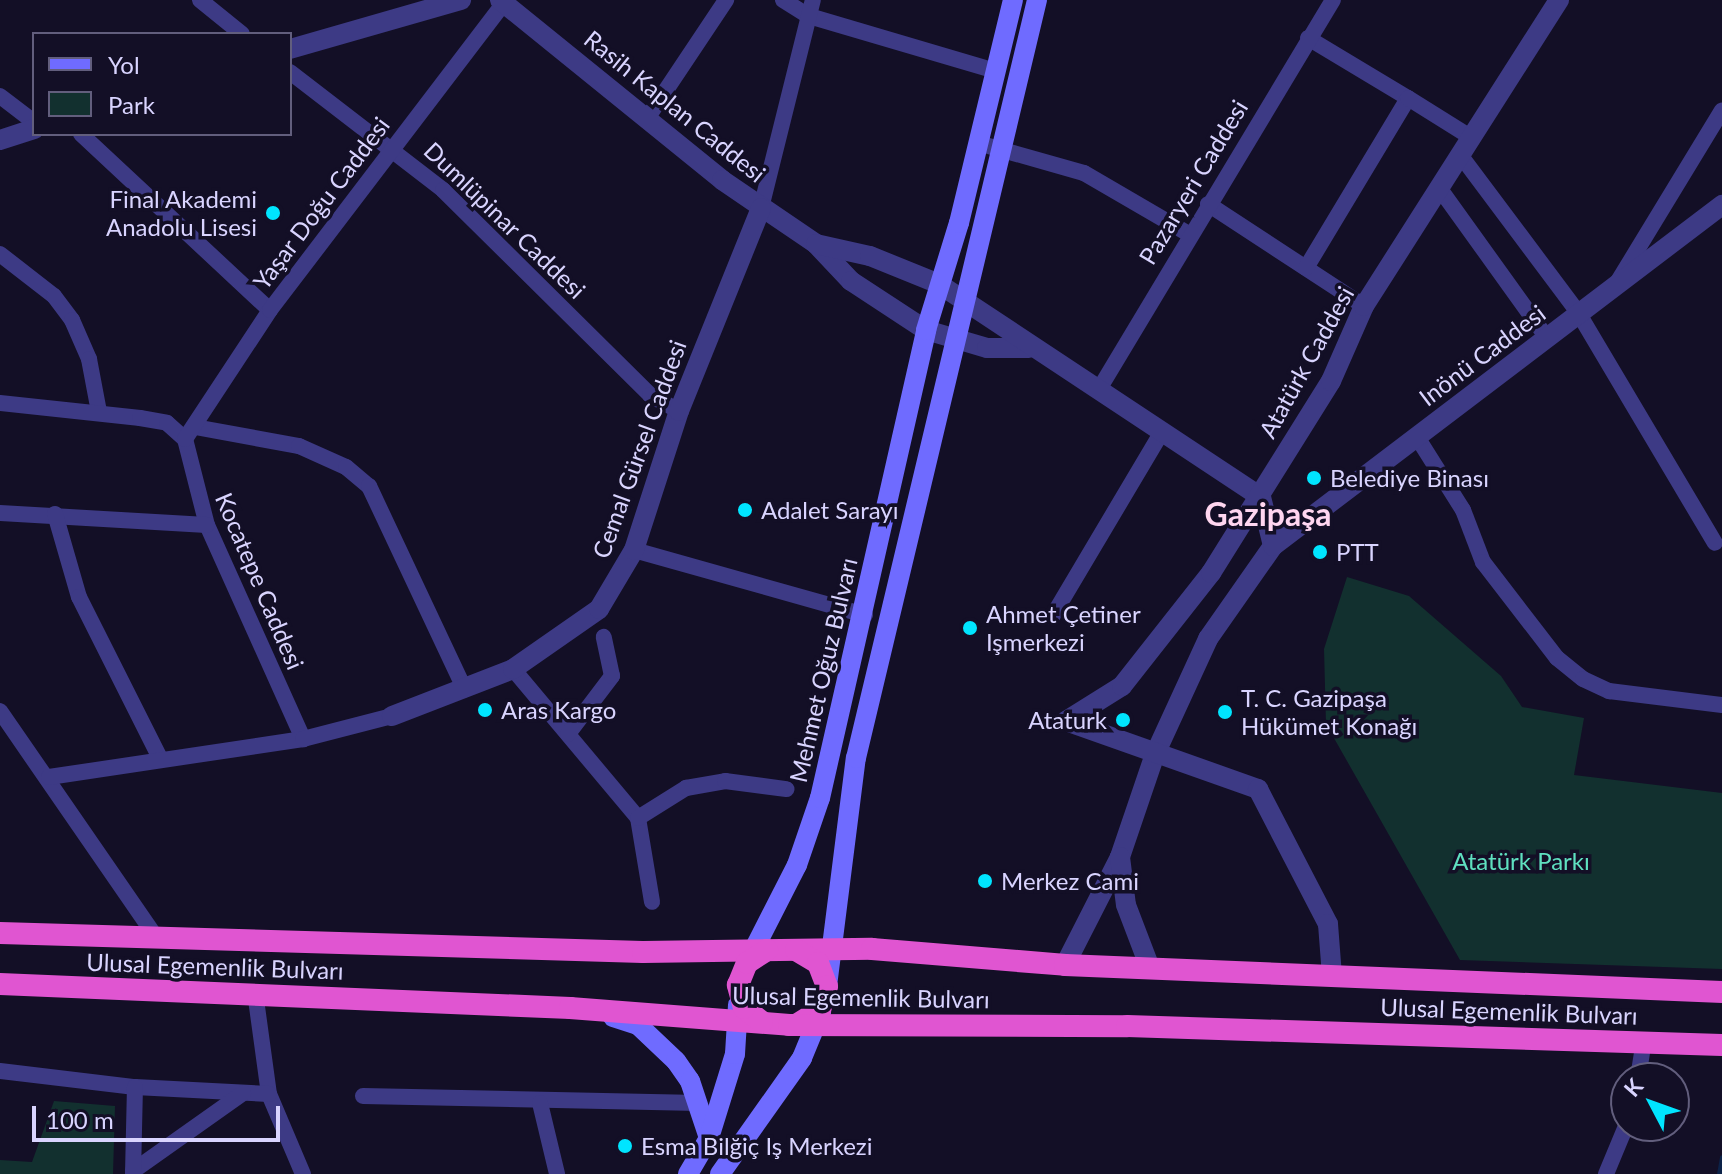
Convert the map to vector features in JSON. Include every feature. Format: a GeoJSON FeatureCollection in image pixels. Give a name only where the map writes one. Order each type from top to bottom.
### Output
{"type":"FeatureCollection","features":[{"type":"Feature","properties":{"kind":"highway","name":"Ulusal Egemenlik Bulvarı"},"geometry":{"type":"LineString","coordinates":[[0,933],[756,955],[834,948],[1065,965],[1722,992]]}},
{"type":"Feature","properties":{"kind":"highway"},"geometry":{"type":"LineString","coordinates":[[789,1025],[811,1018],[826,992],[818,963],[796,950]]}},
{"type":"Feature","properties":{"kind":"highway"},"geometry":{"type":"LineString","coordinates":[[756,955],[740,974],[739,997],[762,1022]]}},
{"type":"Feature","properties":{"kind":"highway","name":"Ulusal Egemenlik Bulvarı"},"geometry":{"type":"LineString","coordinates":[[0,984],[255,992],[570,1008],[789,1025],[1127,1026],[1722,1045]]}},
{"type":"Feature","properties":{"kind":"main road","name":"Mehmet Oğuz Bulvarı"},"geometry":{"type":"LineString","coordinates":[[756,955],[797,865],[820,798],[865,615],[926,330],[978,143],[1013,0]]}},
{"type":"Feature","properties":{"kind":"main road"},"geometry":{"type":"LineString","coordinates":[[720,1174],[802,1058],[826,992],[856,758],[1037,0]]}},
{"type":"Feature","properties":{"kind":"main road"},"geometry":{"type":"LineString","coordinates":[[688,1174],[709,1138],[735,1054],[739,997]]}},
{"type":"Feature","properties":{"kind":"main road"},"geometry":{"type":"LineString","coordinates":[[570,1008],[638,1025],[676,1061],[699,1103],[709,1138]]}},
{"type":"Feature","properties":{"kind":"street"},"geometry":{"type":"LineString","coordinates":[[200,0],[240,32]]}},
{"type":"Feature","properties":{"kind":"street"},"geometry":{"type":"LineString","coordinates":[[292,48],[418,5],[461,0]]}},
{"type":"Feature","properties":{"kind":"street"},"geometry":{"type":"LineString","coordinates":[[648,117],[726,0]]}},
{"type":"Feature","properties":{"kind":"street"},"geometry":{"type":"LineString","coordinates":[[783,0],[996,71]]}},
{"type":"Feature","properties":{"kind":"street","name":"Pazaryeri Caddesi"},"geometry":{"type":"LineString","coordinates":[[1098,391],[1189,234],[1333,0]]}},
{"type":"Feature","properties":{"kind":"street","name":"Atatürk Caddesi"},"geometry":{"type":"LineString","coordinates":[[1155,754],[1066,721],[1122,686],[1211,573],[1331,381],[1364,306],[1559,0]]}},
{"type":"Feature","properties":{"kind":"street","name":"Rasih Kaplan Caddesi"},"geometry":{"type":"LineString","coordinates":[[504,1],[761,208],[816,244],[851,281],[926,330],[954,342],[1029,348]]}},
{"type":"Feature","properties":{"kind":"street","name":"Yaşar Doğu Caddesi"},"geometry":{"type":"LineString","coordinates":[[190,433],[270,310],[504,1]]}},
{"type":"Feature","properties":{"kind":"street"},"geometry":{"type":"LineString","coordinates":[[761,208],[811,8]]}},
{"type":"Feature","properties":{"kind":"street"},"geometry":{"type":"LineString","coordinates":[[1308,38],[1408,98],[1467,147],[1579,314],[1715,543]]}},
{"type":"Feature","properties":{"kind":"street","name":"Dumlüpinar Caddesi"},"geometry":{"type":"LineString","coordinates":[[292,73],[392,146],[443,190],[650,395],[679,411]]}},
{"type":"Feature","properties":{"kind":"street"},"geometry":{"type":"LineString","coordinates":[[0,96],[32,120]]}},
{"type":"Feature","properties":{"kind":"street"},"geometry":{"type":"LineString","coordinates":[[1306,268],[1408,98]]}},
{"type":"Feature","properties":{"kind":"street"},"geometry":{"type":"LineString","coordinates":[[1614,287],[1722,110]]}},
{"type":"Feature","properties":{"kind":"street"},"geometry":{"type":"LineString","coordinates":[[0,140],[32,130]]}},
{"type":"Feature","properties":{"kind":"street"},"geometry":{"type":"LineString","coordinates":[[83,136],[270,310]]}},
{"type":"Feature","properties":{"kind":"street"},"geometry":{"type":"LineString","coordinates":[[978,143],[1084,173],[1189,234]]}},
{"type":"Feature","properties":{"kind":"street"},"geometry":{"type":"LineString","coordinates":[[1440,189],[1547,338]]}},
{"type":"Feature","properties":{"kind":"street"},"geometry":{"type":"LineString","coordinates":[[1208,204],[1364,306]]}},
{"type":"Feature","properties":{"kind":"street","name":"Inönü Caddesi"},"geometry":{"type":"LineString","coordinates":[[1065,965],[1120,857],[1155,754],[1219,618],[1273,546],[1722,205]]}},
{"type":"Feature","properties":{"kind":"street","name":"Cemal Gürsel Caddesi"},"geometry":{"type":"LineString","coordinates":[[49,777],[303,739],[392,716],[513,669],[599,609],[634,550],[679,411],[761,208]]}},
{"type":"Feature","properties":{"kind":"street","name":"Rasih Kaplan Caddesi"},"geometry":{"type":"LineString","coordinates":[[816,244],[870,256],[939,284],[1029,348],[1261,497]]}},
{"type":"Feature","properties":{"kind":"street"},"geometry":{"type":"LineString","coordinates":[[0,254],[54,296],[72,320],[89,359],[99,412]]}},
{"type":"Feature","properties":{"kind":"street"},"geometry":{"type":"LineString","coordinates":[[0,403],[99,412],[167,423],[190,433],[299,446],[346,467],[369,486],[465,690]]}},
{"type":"Feature","properties":{"kind":"street"},"geometry":{"type":"LineString","coordinates":[[1052,617],[1162,432]]}},
{"type":"Feature","properties":{"kind":"street","name":"Kocatepe Caddesi"},"geometry":{"type":"LineString","coordinates":[[190,433],[207,525],[303,739]]}},
{"type":"Feature","properties":{"kind":"street"},"geometry":{"type":"LineString","coordinates":[[1417,437],[1463,510],[1483,562],[1557,658],[1583,679],[1609,691],[1722,705]]}},
{"type":"Feature","properties":{"kind":"street"},"geometry":{"type":"LineString","coordinates":[[1261,497],[1273,546]]}},
{"type":"Feature","properties":{"kind":"street"},"geometry":{"type":"LineString","coordinates":[[0,513],[207,525]]}},
{"type":"Feature","properties":{"kind":"street"},"geometry":{"type":"LineString","coordinates":[[55,514],[79,597],[161,760]]}},
{"type":"Feature","properties":{"kind":"street"},"geometry":{"type":"LineString","coordinates":[[634,550],[865,615]]}},
{"type":"Feature","properties":{"kind":"street"},"geometry":{"type":"LineString","coordinates":[[568,734],[612,676],[604,637]]}},
{"type":"Feature","properties":{"kind":"street"},"geometry":{"type":"LineString","coordinates":[[513,669],[638,818],[652,902]]}},
{"type":"Feature","properties":{"kind":"street"},"geometry":{"type":"LineString","coordinates":[[0,711],[49,777],[155,936]]}},
{"type":"Feature","properties":{"kind":"street"},"geometry":{"type":"LineString","coordinates":[[1155,754],[1258,789],[1328,924],[1332,976]]}},
{"type":"Feature","properties":{"kind":"street"},"geometry":{"type":"LineString","coordinates":[[638,818],[686,788],[725,781],[786,789]]}},
{"type":"Feature","properties":{"kind":"street"},"geometry":{"type":"LineString","coordinates":[[1120,857],[1126,905],[1150,968]]}},
{"type":"Feature","properties":{"kind":"street"},"geometry":{"type":"LineString","coordinates":[[255,992],[269,1094],[303,1174]]}},
{"type":"Feature","properties":{"kind":"street"},"geometry":{"type":"LineString","coordinates":[[1641,1062],[1644,1042]]}},
{"type":"Feature","properties":{"kind":"street"},"geometry":{"type":"LineString","coordinates":[[1,1076],[269,1094]]}},
{"type":"Feature","properties":{"kind":"street"},"geometry":{"type":"LineString","coordinates":[[133,1173],[135,1087]]}},
{"type":"Feature","properties":{"kind":"street"},"geometry":{"type":"LineString","coordinates":[[133,1173],[243,1093]]}},
{"type":"Feature","properties":{"kind":"street"},"geometry":{"type":"LineString","coordinates":[[363,1096],[540,1103],[699,1103]]}},
{"type":"Feature","properties":{"kind":"street"},"geometry":{"type":"LineString","coordinates":[[540,1103],[557,1174]]}},
{"type":"Feature","properties":{"kind":"street"},"geometry":{"type":"LineString","coordinates":[[1606,1174],[1619,1142]]}},
{"type":"Feature","properties":{"kind":"green space","name":"Atatürk Parkı"},"geometry":{"type":"Polygon","coordinates":[[[1347,577],[1409,596],[1501,676],[1522,707],[1584,718],[1574,775],[1722,793],[1722,969],[1460,960],[1326,724],[1324,649],[1347,577]]]}},
{"type":"Feature","properties":{"kind":"green space"},"geometry":{"type":"Polygon","coordinates":[[[54,1101],[115,1106],[113,1174],[0,1174],[0,1160],[32,1162],[54,1101]]]}},
{"type":"Feature","properties":{"kind":"waterway"},"geometry":{"type":"LineString","coordinates":[[1719,1174],[1722,1157]]}},
{"type":"Feature","properties":{"kind":"place","name":"Final Akademi Anadolu Lisesi"},"geometry":{"type":"Point","coordinates":[273,213]}},
{"type":"Feature","properties":{"kind":"place","name":"Belediye Binası"},"geometry":{"type":"Point","coordinates":[1314,478]}},
{"type":"Feature","properties":{"kind":"place","name":"Adalet Sarayı"},"geometry":{"type":"Point","coordinates":[745,510]}},
{"type":"Feature","properties":{"kind":"place","name":"PTT"},"geometry":{"type":"Point","coordinates":[1320,552]}},
{"type":"Feature","properties":{"kind":"place","name":"Ahmet Çetiner Işmerkezi"},"geometry":{"type":"Point","coordinates":[970,628]}},
{"type":"Feature","properties":{"kind":"place","name":"Aras Kargo"},"geometry":{"type":"Point","coordinates":[485,710]}},
{"type":"Feature","properties":{"kind":"place","name":"T. C. Gazipaşa Hükümet Konağı"},"geometry":{"type":"Point","coordinates":[1225,712]}},
{"type":"Feature","properties":{"kind":"place","name":"Ataturk"},"geometry":{"type":"Point","coordinates":[1123,720]}},
{"type":"Feature","properties":{"kind":"place","name":"Merkez Cami"},"geometry":{"type":"Point","coordinates":[985,881]}},
{"type":"Feature","properties":{"kind":"place","name":"Esma Bilğiç Iş Merkezi"},"geometry":{"type":"Point","coordinates":[625,1146]}},
{"type":"Feature","properties":{"kind":"district","name":"Gazipaşa"},"geometry":{"type":"Point","coordinates":[1268,514]}}]}
